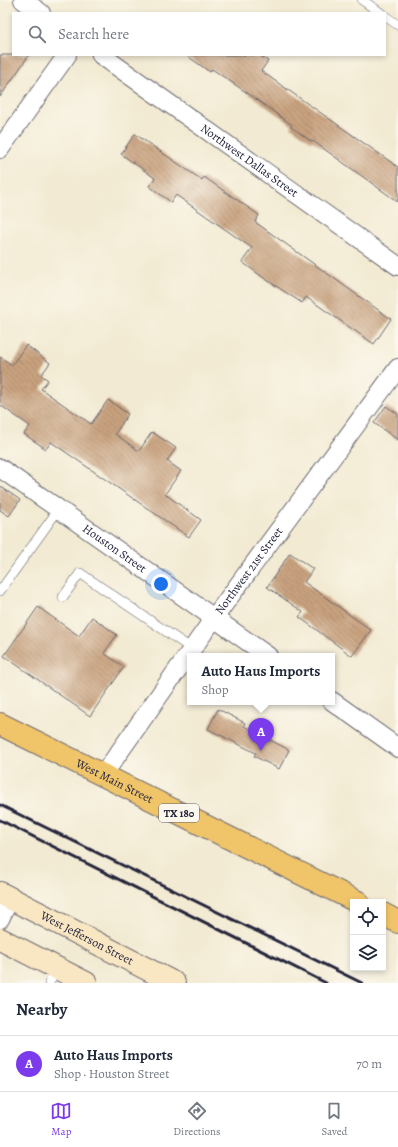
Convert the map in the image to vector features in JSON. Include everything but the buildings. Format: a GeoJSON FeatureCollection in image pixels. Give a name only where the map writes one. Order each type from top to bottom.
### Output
{"type":"FeatureCollection","features":[{"type":"Feature","properties":{"kind":"main road","name":"West Main Street"},"geometry":{"type":"LineString","coordinates":[[0,724],[352,899]]}},
{"type":"Feature","properties":{"kind":"main road","name":"West Jefferson Street"},"geometry":{"type":"LineString","coordinates":[[5,895],[174,983]]}},
{"type":"Feature","properties":{"kind":"main road"},"geometry":{"type":"LineString","coordinates":[[386,916],[398,922]]}},
{"type":"Feature","properties":{"kind":"main road"},"geometry":{"type":"LineString","coordinates":[[0,938],[53,976],[86,983]]}},
{"type":"Feature","properties":{"kind":"street"},"geometry":{"type":"LineString","coordinates":[[23,0],[41,12]]}},
{"type":"Feature","properties":{"kind":"street"},"geometry":{"type":"LineString","coordinates":[[0,149],[66,56]]}},
{"type":"Feature","properties":{"kind":"street","name":"Northwest Dallas Street"},"geometry":{"type":"LineString","coordinates":[[102,56],[398,266]]}},
{"type":"Feature","properties":{"kind":"street","name":"Northwest 21st Street"},"geometry":{"type":"LineString","coordinates":[[189,653],[398,368]]}},
{"type":"Feature","properties":{"kind":"street","name":"Houston Street"},"geometry":{"type":"LineString","coordinates":[[0,468],[264,653]]}},
{"type":"Feature","properties":{"kind":"street","name":"Northwest 21st Street"},"geometry":{"type":"LineString","coordinates":[[103,775],[187,656]]}},
{"type":"Feature","properties":{"kind":"street"},"geometry":{"type":"LineString","coordinates":[[335,703],[398,748]]}},
{"type":"Feature","properties":{"kind":"street"},"geometry":{"type":"LineString","coordinates":[[0,919],[5,895]]}},
{"type":"Feature","properties":{"kind":"lane"},"geometry":{"type":"LineString","coordinates":[[362,0],[380,12]]}},
{"type":"Feature","properties":{"kind":"lane"},"geometry":{"type":"LineString","coordinates":[[386,17],[398,25]]}},
{"type":"Feature","properties":{"kind":"lane"},"geometry":{"type":"LineString","coordinates":[[0,591],[58,510]]}},
{"type":"Feature","properties":{"kind":"lane"},"geometry":{"type":"LineString","coordinates":[[63,597],[80,573],[192,649]]}},
{"type":"Feature","properties":{"kind":"railway"},"geometry":{"type":"LineString","coordinates":[[0,805],[362,983]]}},
{"type":"Feature","properties":{"kind":"railway"},"geometry":{"type":"LineString","coordinates":[[0,820],[326,983]]}},
{"type":"Feature","properties":{"kind":"place","name":"Auto Haus Imports"},"geometry":{"type":"Point","coordinates":[261,751]}}]}
